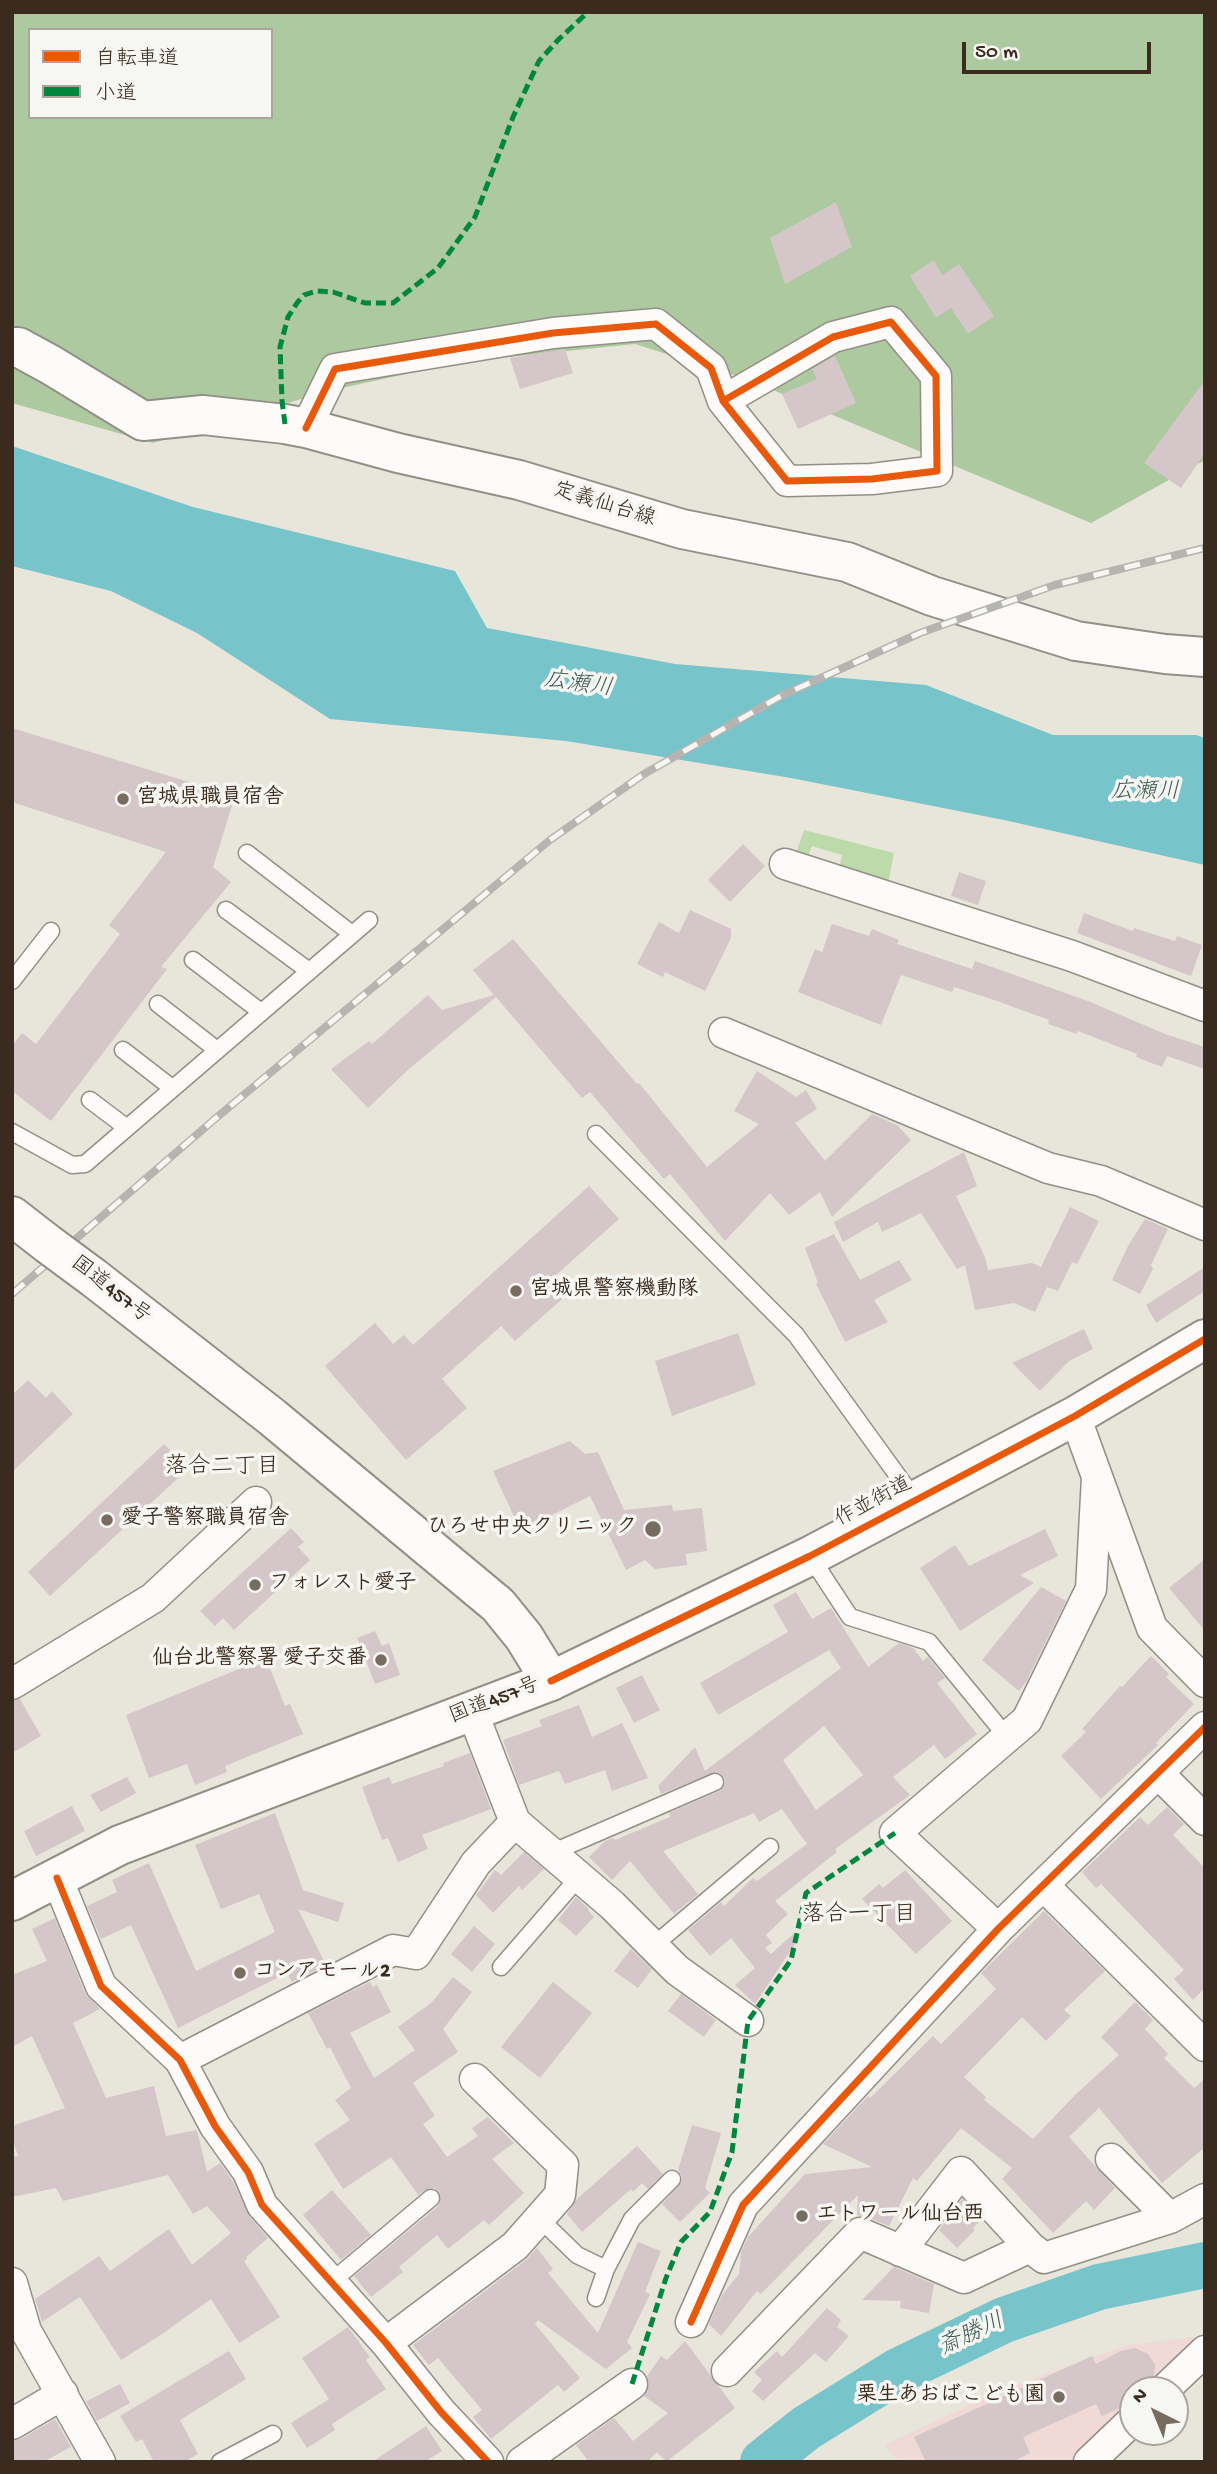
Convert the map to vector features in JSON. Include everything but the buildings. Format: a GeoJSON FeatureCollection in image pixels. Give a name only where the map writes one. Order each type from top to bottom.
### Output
{"type":"FeatureCollection","features":[{"type":"Feature","properties":{"kind":"main road","name":"定義仙台線"},"geometry":{"type":"LineString","coordinates":[[12,347],[18,347],[51,365],[143,421],[203,415],[306,428],[519,481],[682,529],[847,562],[932,596],[1076,641],[1205,657]]}},
{"type":"Feature","properties":{"kind":"main road","name":"国道457号"},"geometry":{"type":"LineString","coordinates":[[12,1216],[272,1417],[498,1605],[524,1637],[551,1681],[120,1845],[12,1901]]}},
{"type":"Feature","properties":{"kind":"main road","name":"作並街道"},"geometry":{"type":"LineString","coordinates":[[551,1681],[810,1556],[916,1501],[1075,1416],[1205,1339]]}},
{"type":"Feature","properties":{"kind":"street"},"geometry":{"type":"LineString","coordinates":[[306,428],[335,369],[553,333],[656,324],[711,368],[723,401],[788,481],[872,479],[937,471],[936,376],[891,322],[833,337],[723,401]]}},
{"type":"Feature","properties":{"kind":"street"},"geometry":{"type":"LineString","coordinates":[[785,864],[1072,956],[1205,1006]]}},
{"type":"Feature","properties":{"kind":"street"},"geometry":{"type":"LineString","coordinates":[[724,1033],[1048,1168],[1101,1181],[1205,1226]]}},
{"type":"Feature","properties":{"kind":"street"},"geometry":{"type":"LineString","coordinates":[[1075,1416],[1152,1629],[1205,1682]]}},
{"type":"Feature","properties":{"kind":"street"},"geometry":{"type":"LineString","coordinates":[[998,1929],[895,1833],[1027,1720],[1091,1589],[1097,1476]]}},
{"type":"Feature","properties":{"kind":"street"},"geometry":{"type":"LineString","coordinates":[[12,1684],[153,1598],[256,1502]]}},
{"type":"Feature","properties":{"kind":"street"},"geometry":{"type":"LineString","coordinates":[[472,1711],[515,1822],[612,1905],[677,1970],[748,2021]]}},
{"type":"Feature","properties":{"kind":"street"},"geometry":{"type":"LineString","coordinates":[[691,2322],[743,2205],[998,1929],[1205,1727]]}},
{"type":"Feature","properties":{"kind":"street"},"geometry":{"type":"LineString","coordinates":[[1158,1773],[1205,1820]]}},
{"type":"Feature","properties":{"kind":"street"},"geometry":{"type":"LineString","coordinates":[[180,2060],[393,1950],[416,1954],[476,1863],[515,1822]]}},
{"type":"Feature","properties":{"kind":"street"},"geometry":{"type":"LineString","coordinates":[[57,1878],[102,1986],[180,2060],[215,2126],[248,2172],[262,2205],[386,2343],[441,2412],[488,2462]]}},
{"type":"Feature","properties":{"kind":"street"},"geometry":{"type":"LineString","coordinates":[[1042,1885],[1205,2046]]}},
{"type":"Feature","properties":{"kind":"street"},"geometry":{"type":"LineString","coordinates":[[386,2343],[515,2246],[560,2195],[562,2165],[475,2079]]}},
{"type":"Feature","properties":{"kind":"street"},"geometry":{"type":"LineString","coordinates":[[1111,2159],[1170,2218]]}},
{"type":"Feature","properties":{"kind":"street"},"geometry":{"type":"LineString","coordinates":[[901,2251],[961,2172],[1030,2247],[1044,2258],[1170,2218],[1205,2199]]}},
{"type":"Feature","properties":{"kind":"street"},"geometry":{"type":"LineString","coordinates":[[727,2371],[860,2233],[964,2278],[1030,2247]]}},
{"type":"Feature","properties":{"kind":"street"},"geometry":{"type":"LineString","coordinates":[[12,2283],[26,2331],[100,2462]]}},
{"type":"Feature","properties":{"kind":"street"},"geometry":{"type":"LineString","coordinates":[[1179,2376],[1205,2351]]}},
{"type":"Feature","properties":{"kind":"street"},"geometry":{"type":"LineString","coordinates":[[522,2462],[632,2384]]}},
{"type":"Feature","properties":{"kind":"street"},"geometry":{"type":"LineString","coordinates":[[12,2424],[63,2394]]}},
{"type":"Feature","properties":{"kind":"street"},"geometry":{"type":"LineString","coordinates":[[1089,2462],[1119,2433]]}},
{"type":"Feature","properties":{"kind":"lane"},"geometry":{"type":"LineString","coordinates":[[247,853],[352,934]]}},
{"type":"Feature","properties":{"kind":"lane"},"geometry":{"type":"LineString","coordinates":[[226,910],[309,971]]}},
{"type":"Feature","properties":{"kind":"lane"},"geometry":{"type":"LineString","coordinates":[[12,1132],[72,1164],[85,1164],[369,920]]}},
{"type":"Feature","properties":{"kind":"lane"},"geometry":{"type":"LineString","coordinates":[[12,981],[51,931]]}},
{"type":"Feature","properties":{"kind":"lane"},"geometry":{"type":"LineString","coordinates":[[193,960],[261,1012]]}},
{"type":"Feature","properties":{"kind":"lane"},"geometry":{"type":"LineString","coordinates":[[158,1004],[217,1050]]}},
{"type":"Feature","properties":{"kind":"lane"},"geometry":{"type":"LineString","coordinates":[[123,1050],[172,1088]]}},
{"type":"Feature","properties":{"kind":"lane"},"geometry":{"type":"LineString","coordinates":[[90,1100],[127,1128]]}},
{"type":"Feature","properties":{"kind":"lane"},"geometry":{"type":"LineString","coordinates":[[596,1134],[796,1335],[916,1501]]}},
{"type":"Feature","properties":{"kind":"lane"},"geometry":{"type":"LineString","coordinates":[[810,1556],[850,1617],[929,1642],[1007,1737]]}},
{"type":"Feature","properties":{"kind":"lane"},"geometry":{"type":"LineString","coordinates":[[551,1853],[715,1782]]}},
{"type":"Feature","properties":{"kind":"lane"},"geometry":{"type":"LineString","coordinates":[[653,1946],[770,1847]]}},
{"type":"Feature","properties":{"kind":"lane"},"geometry":{"type":"LineString","coordinates":[[501,1967],[579,1877]]}},
{"type":"Feature","properties":{"kind":"lane"},"geometry":{"type":"LineString","coordinates":[[596,2298],[606,2269],[632,2219],[672,2179]]}},
{"type":"Feature","properties":{"kind":"lane"},"geometry":{"type":"LineString","coordinates":[[331,2282],[431,2198]]}},
{"type":"Feature","properties":{"kind":"lane"},"geometry":{"type":"LineString","coordinates":[[539,2218],[577,2255],[606,2269]]}},
{"type":"Feature","properties":{"kind":"lane"},"geometry":{"type":"LineString","coordinates":[[220,2462],[274,2434]]}},
{"type":"Feature","properties":{"kind":"shaded area","name":"栗生あおばこども園"},"geometry":{"type":"Polygon","coordinates":[[[1193,2337],[1198,2342],[1163,2376],[1119,2376],[1119,2419],[1074,2462],[900,2462],[884,2445],[1002,2390],[1127,2345],[1193,2337]]]}},
{"type":"Feature","properties":{"kind":"green space"},"geometry":{"type":"Polygon","coordinates":[[[12,12],[1205,12],[1205,460],[1091,523],[749,380],[635,344],[461,362],[328,391],[153,443],[12,403],[12,12]]]}},
{"type":"Feature","properties":{"kind":"green space"},"geometry":{"type":"Polygon","coordinates":[[[804,830],[894,853],[887,889],[839,870],[842,855],[812,846],[805,863],[794,859],[804,830]]]}},
{"type":"Feature","properties":{"kind":"water","name":"広瀬川"},"geometry":{"type":"Polygon","coordinates":[[[12,446],[193,507],[455,571],[487,628],[675,664],[926,685],[1053,735],[1196,735],[1205,738],[1205,865],[1004,820],[791,778],[566,741],[330,719],[197,633],[111,591],[12,566],[12,446]]]}},
{"type":"Feature","properties":{"kind":"waterway","name":"斎勝川"},"geometry":{"type":"LineString","coordinates":[[763,2462],[806,2428],[898,2371],[1004,2320],[1099,2287],[1205,2265]]}},
{"type":"Feature","properties":{"kind":"railway"},"geometry":{"type":"LineString","coordinates":[[12,1294],[216,1118],[550,840],[644,774],[781,696],[920,633],[1055,585],[1205,548]]}},
{"type":"Feature","properties":{"kind":"marked path"},"geometry":{"type":"LineString","coordinates":[[285,424],[280,347],[288,317],[297,303],[304,295],[316,291],[333,292],[365,303],[393,303],[438,268],[475,217],[513,117],[539,61],[588,12]]}},
{"type":"Feature","properties":{"kind":"marked path"},"geometry":{"type":"LineString","coordinates":[[632,2384],[666,2278],[681,2242],[710,2212],[732,2152],[748,2021],[791,1960],[806,1893],[895,1833]]}},
{"type":"Feature","properties":{"kind":"cycle path"},"geometry":{"type":"LineString","coordinates":[[306,428],[335,369],[553,333],[656,324],[711,368],[723,401],[787,481],[872,479],[937,471],[936,376],[891,322],[833,337],[723,401]]}},
{"type":"Feature","properties":{"kind":"cycle path"},"geometry":{"type":"LineString","coordinates":[[551,1681],[810,1556],[1075,1416],[1205,1339]]}},
{"type":"Feature","properties":{"kind":"cycle path"},"geometry":{"type":"LineString","coordinates":[[691,2322],[743,2205],[998,1929],[1205,1727]]}},
{"type":"Feature","properties":{"kind":"cycle path"},"geometry":{"type":"LineString","coordinates":[[57,1878],[101,1986],[180,2060],[215,2126],[248,2172],[262,2205],[386,2343],[441,2412],[488,2462]]}},
{"type":"Feature","properties":{"kind":"place","name":"宮城県職員宿舎"},"geometry":{"type":"Point","coordinates":[123,799]}},
{"type":"Feature","properties":{"kind":"place","name":"宮城県警察機動隊"},"geometry":{"type":"Point","coordinates":[516,1291]}},
{"type":"Feature","properties":{"kind":"place","name":"愛子警察職員宿舎"},"geometry":{"type":"Point","coordinates":[107,1520]}},
{"type":"Feature","properties":{"kind":"place","name":"ひろせ中央クリニック"},"geometry":{"type":"Point","coordinates":[653,1529]}},
{"type":"Feature","properties":{"kind":"place","name":"フォレスト愛子"},"geometry":{"type":"Point","coordinates":[255,1585]}},
{"type":"Feature","properties":{"kind":"place","name":"仙台北警察署 愛子交番"},"geometry":{"type":"Point","coordinates":[381,1660]}},
{"type":"Feature","properties":{"kind":"place","name":"コンアモール2"},"geometry":{"type":"Point","coordinates":[240,1973]}},
{"type":"Feature","properties":{"kind":"place","name":"エトワール仙台西"},"geometry":{"type":"Point","coordinates":[802,2216]}},
{"type":"Feature","properties":{"kind":"place","name":"栗生あおばこども園"},"geometry":{"type":"Point","coordinates":[1059,2397]}},
{"type":"Feature","properties":{"kind":"district","name":"落合二丁目"},"geometry":{"type":"Point","coordinates":[222,1468]}},
{"type":"Feature","properties":{"kind":"district","name":"落合一丁目"},"geometry":{"type":"Point","coordinates":[859,1916]}}]}
